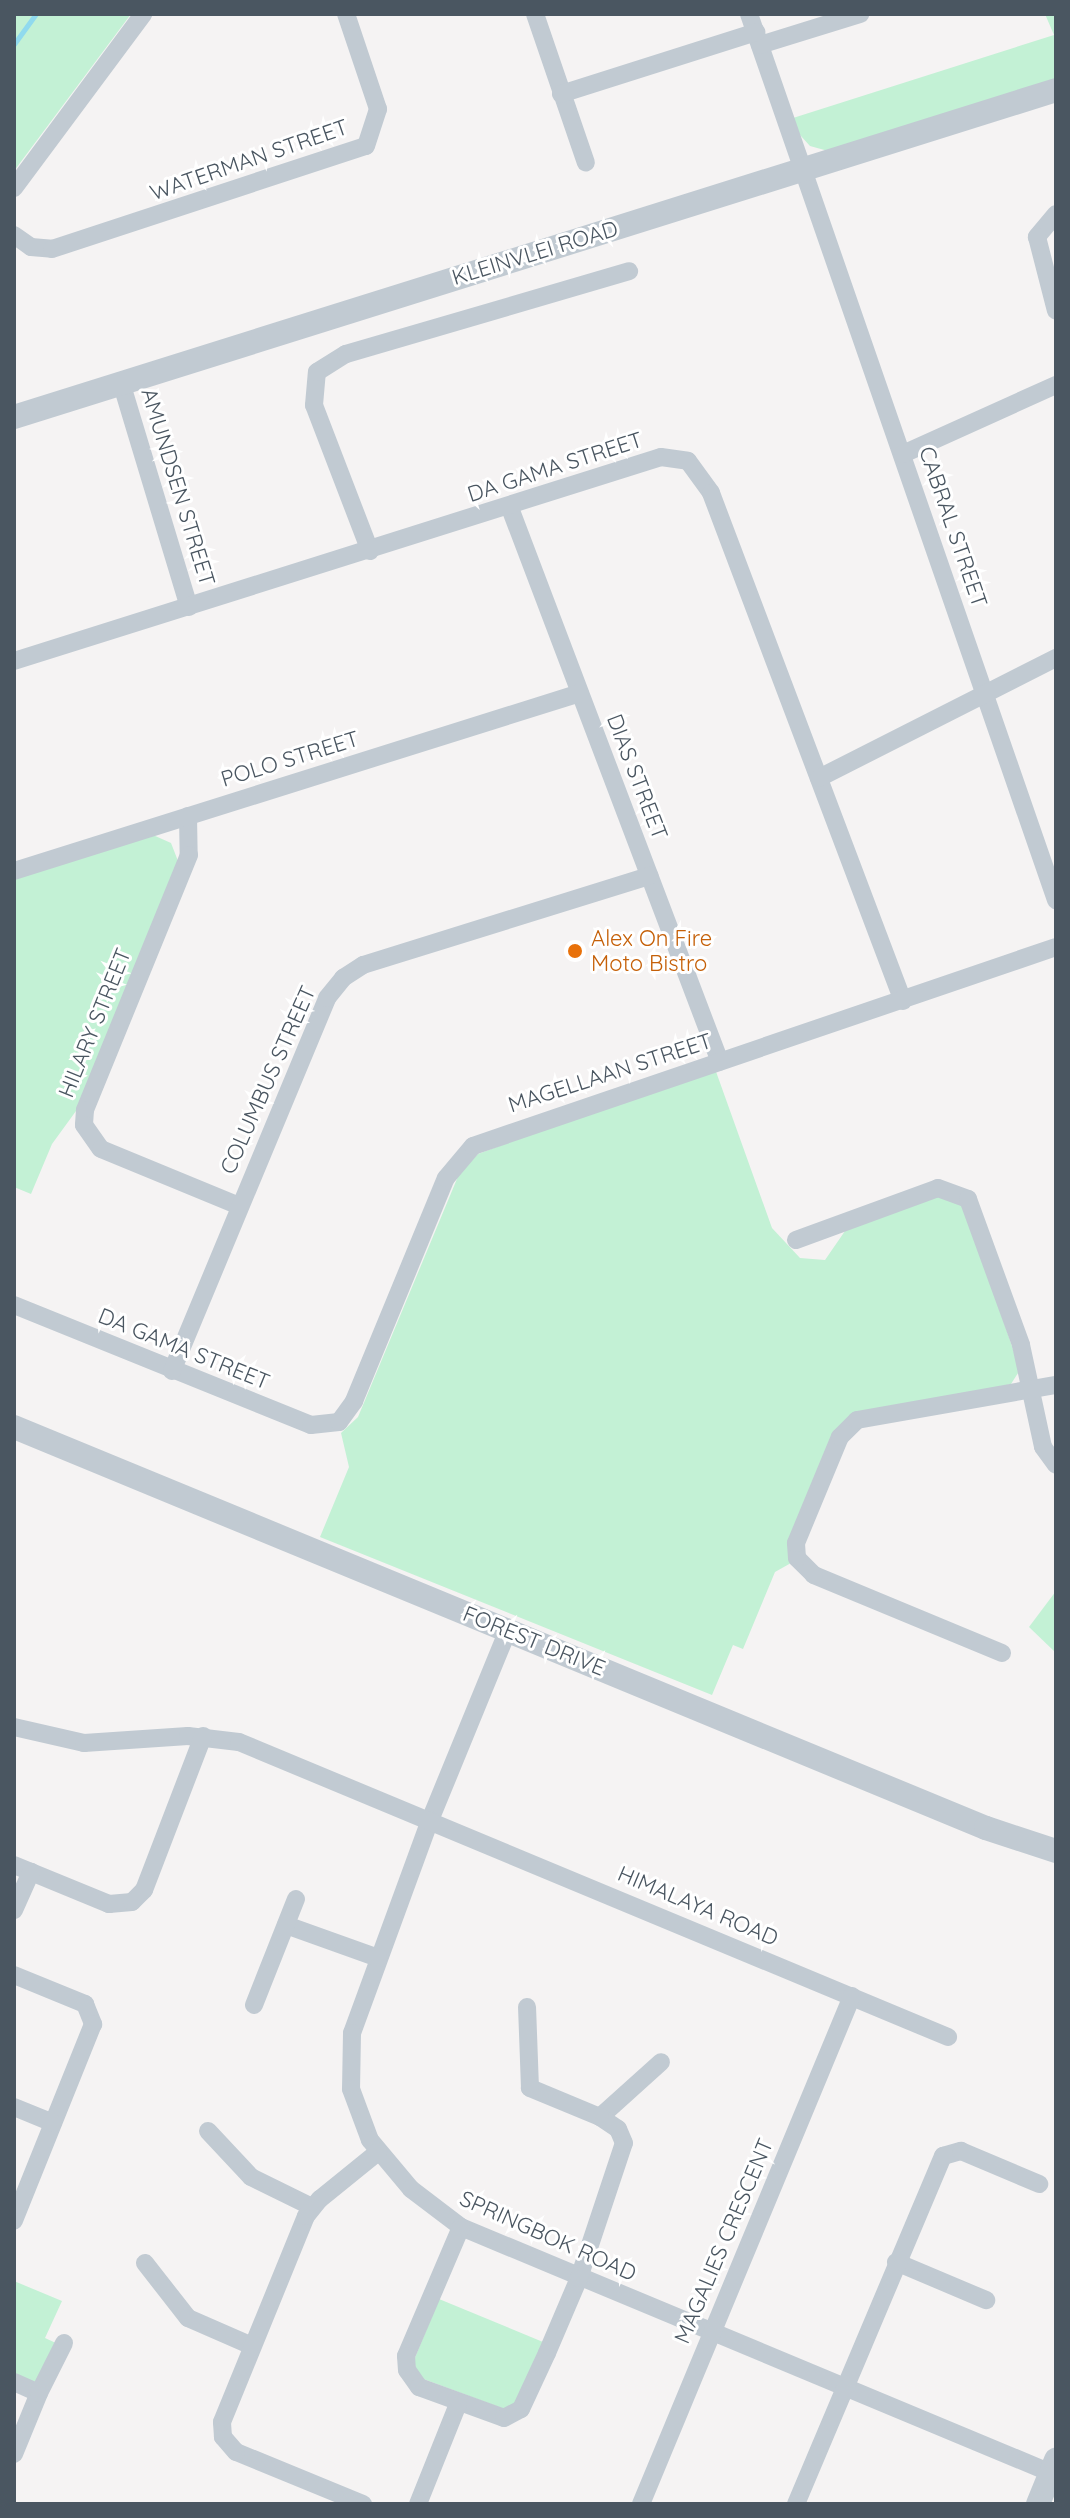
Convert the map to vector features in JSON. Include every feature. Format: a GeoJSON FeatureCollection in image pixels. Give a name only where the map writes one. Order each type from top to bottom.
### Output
{"type":"FeatureCollection","features":[{"type":"Feature","properties":{"kind":"street"},"geometry":{"type":"LineString","coordinates":[[14,188],[143,14]]}},
{"type":"Feature","properties":{"kind":"street","name":"WATERMAN STREET"},"geometry":{"type":"LineString","coordinates":[[14,236],[31,247],[52,249],[366,146],[378,109],[346,14]]}},
{"type":"Feature","properties":{"kind":"street"},"geometry":{"type":"LineString","coordinates":[[535,14],[586,163]]}},
{"type":"Feature","properties":{"kind":"street"},"geometry":{"type":"LineString","coordinates":[[561,94],[755,30],[860,14]]}},
{"type":"Feature","properties":{"kind":"street","name":"CABRAL STREET"},"geometry":{"type":"LineString","coordinates":[[755,30],[1056,900]]}},
{"type":"Feature","properties":{"kind":"street","name":"KLEINVLEI ROAD"},"geometry":{"type":"LineString","coordinates":[[14,417],[1056,90]]}},
{"type":"Feature","properties":{"kind":"street"},"geometry":{"type":"LineString","coordinates":[[1056,214],[1037,237],[1056,311]]}},
{"type":"Feature","properties":{"kind":"street"},"geometry":{"type":"LineString","coordinates":[[370,551],[312,390],[317,372],[346,354],[629,271]]}},
{"type":"Feature","properties":{"kind":"street","name":"AMUNDSEN STREET"},"geometry":{"type":"LineString","coordinates":[[121,382],[189,607]]}},
{"type":"Feature","properties":{"kind":"street"},"geometry":{"type":"LineString","coordinates":[[903,454],[1056,385]]}},
{"type":"Feature","properties":{"kind":"street","name":"DA GAMA STREET"},"geometry":{"type":"LineString","coordinates":[[15,657],[510,508],[661,457],[688,461],[711,493],[903,1001]]}},
{"type":"Feature","properties":{"kind":"street","name":"DIAS STREET"},"geometry":{"type":"LineString","coordinates":[[510,508],[720,1062]]}},
{"type":"Feature","properties":{"kind":"street"},"geometry":{"type":"LineString","coordinates":[[819,778],[1056,658]]}},
{"type":"Feature","properties":{"kind":"street","name":"POLO STREET"},"geometry":{"type":"LineString","coordinates":[[14,871],[580,693]]}},
{"type":"Feature","properties":{"kind":"street","name":"HILARY STREET"},"geometry":{"type":"LineString","coordinates":[[188,816],[189,855],[85,1110],[84,1125],[101,1149],[239,1206]]}},
{"type":"Feature","properties":{"kind":"street","name":"COLUMBUS STREET"},"geometry":{"type":"LineString","coordinates":[[172,1371],[327,998],[343,978],[363,965],[649,876]]}},
{"type":"Feature","properties":{"kind":"street","name":"MAGELLAAN STREET"},"geometry":{"type":"LineString","coordinates":[[339,1422],[354,1401],[446,1178],[473,1146],[1056,947]]}},
{"type":"Feature","properties":{"kind":"street"},"geometry":{"type":"LineString","coordinates":[[796,1240],[938,1188],[961,1193],[977,1215],[1033,1389],[1043,1447],[1056,1465]]}},
{"type":"Feature","properties":{"kind":"street","name":"DA GAMA STREET"},"geometry":{"type":"LineString","coordinates":[[14,1305],[311,1425],[339,1422]]}},
{"type":"Feature","properties":{"kind":"street"},"geometry":{"type":"LineString","coordinates":[[1002,1653],[814,1575],[797,1558],[796,1543],[840,1437],[857,1420],[1056,1385]]}},
{"type":"Feature","properties":{"kind":"street","name":"FOREST DRIVE"},"geometry":{"type":"LineString","coordinates":[[14,1427],[986,1828],[1056,1851]]}},
{"type":"Feature","properties":{"kind":"street","name":"SPRINGBOK ROAD"},"geometry":{"type":"LineString","coordinates":[[508,1630],[430,1820],[378,1958],[350,2055],[353,2102],[378,2152],[411,2189],[461,2227],[843,2387],[1054,2469]]}},
{"type":"Feature","properties":{"kind":"street","name":"HIMALAYA ROAD"},"geometry":{"type":"LineString","coordinates":[[14,1727],[84,1743],[203,1736],[264,1752],[948,2037]]}},
{"type":"Feature","properties":{"kind":"street"},"geometry":{"type":"LineString","coordinates":[[14,1910],[23,1868],[109,1904],[123,1905],[139,1897],[203,1736]]}},
{"type":"Feature","properties":{"kind":"street"},"geometry":{"type":"LineString","coordinates":[[254,2005],[296,1899]]}},
{"type":"Feature","properties":{"kind":"street"},"geometry":{"type":"LineString","coordinates":[[286,1925],[378,1958]]}},
{"type":"Feature","properties":{"kind":"street"},"geometry":{"type":"LineString","coordinates":[[14,1975],[85,2004],[92,2016],[90,2035],[14,2221]]}},
{"type":"Feature","properties":{"kind":"street","name":"MAGALIES CRESCENT"},"geometry":{"type":"LineString","coordinates":[[641,2504],[852,1996]]}},
{"type":"Feature","properties":{"kind":"street"},"geometry":{"type":"LineString","coordinates":[[461,2227],[406,2363],[419,2387],[497,2419],[521,2409],[579,2278],[623,2153],[618,2129],[600,2117],[530,2088],[527,2007]]}},
{"type":"Feature","properties":{"kind":"street"},"geometry":{"type":"LineString","coordinates":[[600,2117],[661,2062]]}},
{"type":"Feature","properties":{"kind":"street"},"geometry":{"type":"LineString","coordinates":[[14,2107],[53,2123]]}},
{"type":"Feature","properties":{"kind":"street"},"geometry":{"type":"LineString","coordinates":[[208,2131],[251,2177],[312,2207]]}},
{"type":"Feature","properties":{"kind":"street"},"geometry":{"type":"LineString","coordinates":[[796,2504],[937,2165],[950,2151],[961,2151],[1039,2184]]}},
{"type":"Feature","properties":{"kind":"street"},"geometry":{"type":"LineString","coordinates":[[363,2504],[236,2452],[226,2443],[222,2422],[312,2207],[378,2152]]}},
{"type":"Feature","properties":{"kind":"street"},"geometry":{"type":"LineString","coordinates":[[896,2262],[986,2300]]}},
{"type":"Feature","properties":{"kind":"street"},"geometry":{"type":"LineString","coordinates":[[145,2263],[188,2318],[252,2346]]}},
{"type":"Feature","properties":{"kind":"street"},"geometry":{"type":"LineString","coordinates":[[14,2454],[64,2343]]}},
{"type":"Feature","properties":{"kind":"street"},"geometry":{"type":"LineString","coordinates":[[14,2382],[39,2393]]}},
{"type":"Feature","properties":{"kind":"street"},"geometry":{"type":"LineString","coordinates":[[418,2504],[458,2404]]}},
{"type":"Feature","properties":{"kind":"street"},"geometry":{"type":"LineString","coordinates":[[1038,2504],[1054,2469]]}},
{"type":"Feature","properties":{"kind":"green space"},"geometry":{"type":"Polygon","coordinates":[[[14,14],[131,14],[14,171],[14,14]]]}},
{"type":"Feature","properties":{"kind":"green space"},"geometry":{"type":"Polygon","coordinates":[[[1045,14],[1056,14],[1056,80],[828,151],[810,146],[800,135],[793,118],[1054,35],[1045,14]]]}},
{"type":"Feature","properties":{"kind":"green space"},"geometry":{"type":"Polygon","coordinates":[[[153,835],[171,843],[178,861],[76,1111],[52,1144],[31,1194],[14,1187],[14,877],[153,835]]]}},
{"type":"Feature","properties":{"kind":"green space"},"geometry":{"type":"Polygon","coordinates":[[[714,1066],[772,1228],[800,1258],[825,1260],[845,1231],[934,1196],[964,1204],[1020,1370],[1011,1384],[834,1430],[789,1543],[791,1563],[775,1572],[743,1649],[733,1645],[712,1695],[320,1537],[349,1467],[341,1433],[358,1417],[459,1174],[478,1154],[714,1066]]]}},
{"type":"Feature","properties":{"kind":"green space"},"geometry":{"type":"Polygon","coordinates":[[[1056,1591],[1056,1653],[1029,1627],[1056,1591]]]}},
{"type":"Feature","properties":{"kind":"green space"},"geometry":{"type":"Polygon","coordinates":[[[14,2281],[62,2301],[45,2338],[58,2344],[35,2382],[14,2376],[14,2281]]]}},
{"type":"Feature","properties":{"kind":"green space"},"geometry":{"type":"Polygon","coordinates":[[[439,2299],[543,2342],[519,2401],[507,2410],[418,2377],[414,2360],[439,2299]]]}},
{"type":"Feature","properties":{"kind":"waterway"},"geometry":{"type":"LineString","coordinates":[[14,44],[36,14]]}},
{"type":"Feature","properties":{"kind":"place","name":"Alex On Fire Moto Bistro"},"geometry":{"type":"Point","coordinates":[575,951]}}]}
